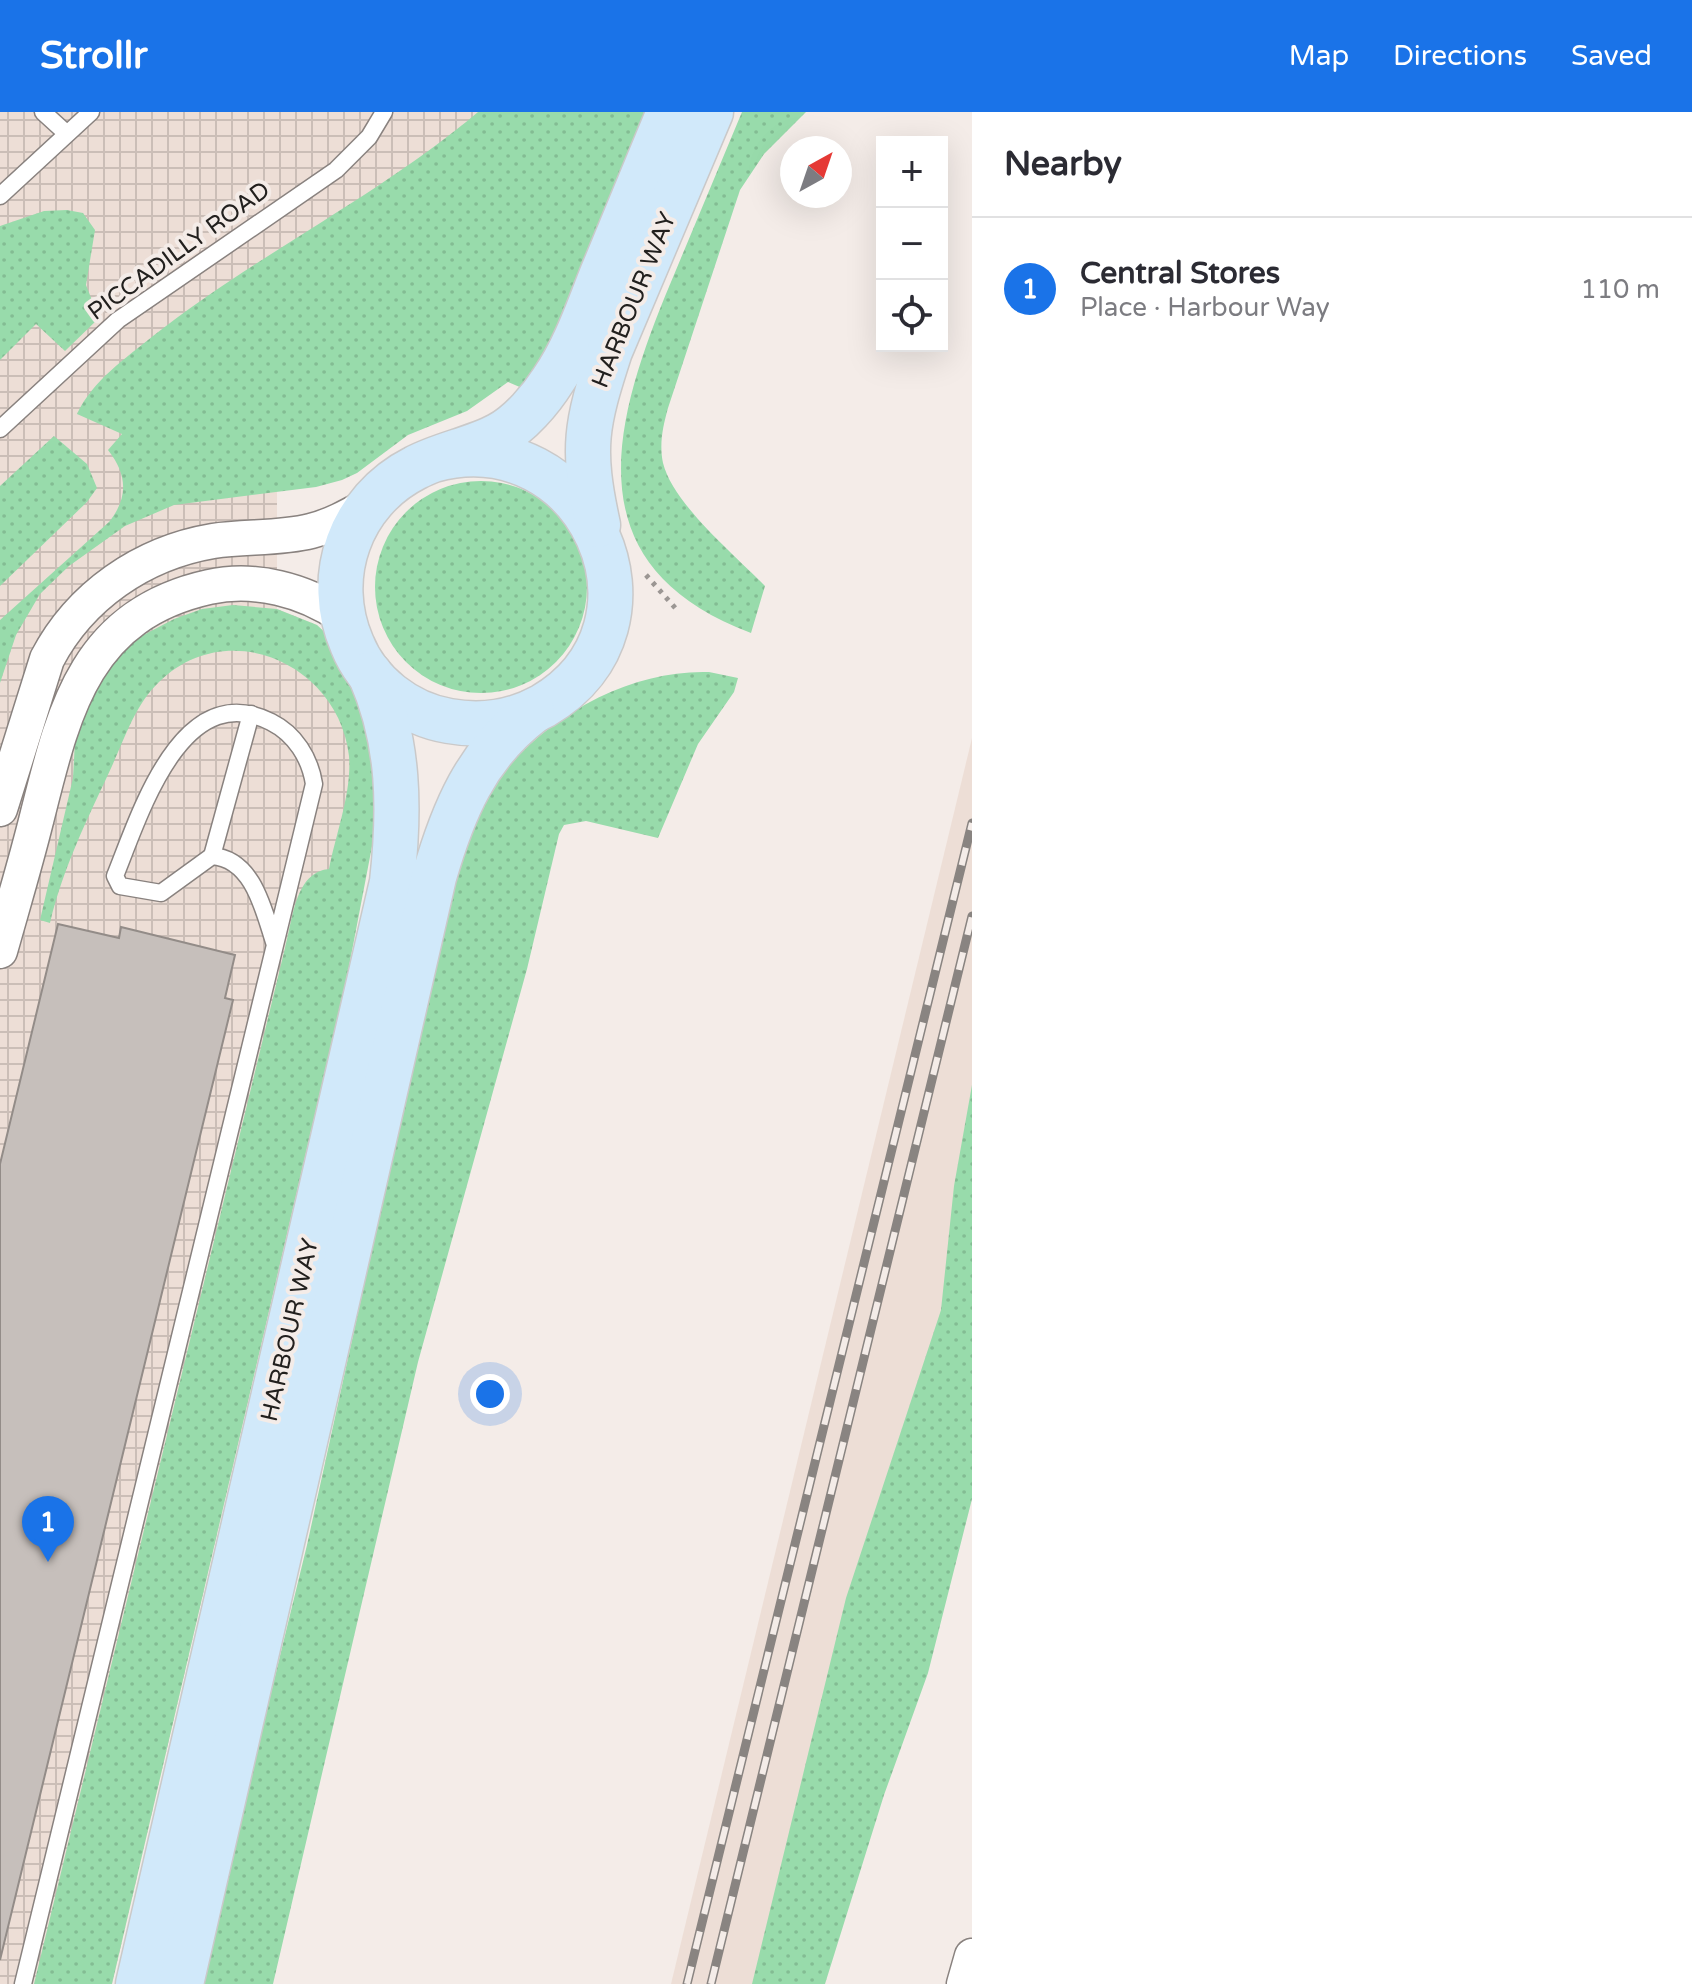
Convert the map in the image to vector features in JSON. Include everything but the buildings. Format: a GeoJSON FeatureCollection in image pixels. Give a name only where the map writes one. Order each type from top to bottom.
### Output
{"type":"FeatureCollection","features":[{"type":"Feature","properties":{"kind":"main road","name":"HARBOUR WAY"},"geometry":{"type":"LineString","coordinates":[[433,460],[501,434],[532,407],[554,380],[577,336],[669,112]]}},
{"type":"Feature","properties":{"kind":"main road","name":"HARBOUR WAY"},"geometry":{"type":"LineString","coordinates":[[602,542],[587,473],[586,441],[594,403],[610,351],[711,112]]}},
{"type":"Feature","properties":{"kind":"main road"},"geometry":{"type":"LineString","coordinates":[[469,454],[495,455],[543,472],[578,501],[602,542],[610,591],[600,640],[573,683],[532,712],[494,723],[445,721],[408,706],[370,674],[351,643],[342,616],[339,590],[343,555],[367,506],[396,479],[433,460],[469,454]]}},
{"type":"Feature","properties":{"kind":"main road","name":"HARBOUR WAY"},"geometry":{"type":"LineString","coordinates":[[138,1984],[392,882],[399,817],[397,779],[386,716],[370,674]]}},
{"type":"Feature","properties":{"kind":"main road","name":"HARBOUR WAY"},"geometry":{"type":"LineString","coordinates":[[181,1984],[434,877],[450,820],[465,788],[493,748],[532,712]]}},
{"type":"Feature","properties":{"kind":"street"},"geometry":{"type":"LineString","coordinates":[[0,809],[47,659],[73,619],[97,593],[139,566],[177,551],[212,541],[310,532],[367,506]]}},
{"type":"Feature","properties":{"kind":"street"},"geometry":{"type":"LineString","coordinates":[[0,951],[66,707],[90,664],[120,632],[150,611],[188,592],[221,584],[263,585],[299,593],[342,616]]}},
{"type":"Feature","properties":{"kind":"lane"},"geometry":{"type":"LineString","coordinates":[[43,112],[66,133]]}},
{"type":"Feature","properties":{"kind":"lane"},"geometry":{"type":"LineString","coordinates":[[0,196],[91,112]]}},
{"type":"Feature","properties":{"kind":"lane","name":"PICCADILLY ROAD"},"geometry":{"type":"LineString","coordinates":[[0,429],[118,320],[336,170],[369,137],[384,112]]}},
{"type":"Feature","properties":{"kind":"lane"},"geometry":{"type":"LineString","coordinates":[[23,1984],[314,784],[311,768],[291,736],[251,714],[226,713],[205,722],[165,762],[115,876],[120,886],[161,893],[212,856],[251,714]]}},
{"type":"Feature","properties":{"kind":"lane"},"geometry":{"type":"LineString","coordinates":[[212,856],[227,857],[246,873],[275,945]]}},
{"type":"Feature","properties":{"kind":"path"},"geometry":{"type":"LineString","coordinates":[[641,568],[677,610]]}},
{"type":"Feature","properties":{"kind":"shaded area"},"geometry":{"type":"Polygon","coordinates":[[[0,112],[598,112],[277,453],[277,609],[317,625],[360,693],[334,1032],[112,1984],[0,1984],[0,112]]]}},
{"type":"Feature","properties":{"kind":"shaded area"},"geometry":{"type":"Polygon","coordinates":[[[972,738],[972,1251],[785,1984],[671,1984],[972,738]]]}},
{"type":"Feature","properties":{"kind":"green space"},"geometry":{"type":"Polygon","coordinates":[[[478,112],[651,112],[551,349],[522,388],[508,382],[467,411],[408,435],[357,473],[342,480],[316,487],[174,505],[125,526],[69,566],[40,594],[16,635],[0,683],[0,620],[109,522],[120,504],[122,477],[108,450],[122,434],[77,414],[101,380],[192,307],[358,199],[478,112]]]}},
{"type":"Feature","properties":{"kind":"green space"},"geometry":{"type":"Polygon","coordinates":[[[742,112],[806,112],[764,154],[740,190],[663,428],[663,463],[679,495],[706,528],[765,586],[751,633],[692,603],[652,567],[630,525],[621,478],[624,429],[636,377],[654,323],[742,112]]]}},
{"type":"Feature","properties":{"kind":"green space"},"geometry":{"type":"Polygon","coordinates":[[[44,211],[83,213],[95,230],[86,285],[99,318],[65,351],[36,324],[0,360],[0,226],[44,211]]]}},
{"type":"Feature","properties":{"kind":"green space"},"geometry":{"type":"Polygon","coordinates":[[[54,436],[87,464],[97,488],[87,502],[0,586],[0,486],[54,436]]]}},
{"type":"Feature","properties":{"kind":"green space"},"geometry":{"type":"Polygon","coordinates":[[[481,481],[521,489],[556,512],[579,547],[587,587],[579,627],[556,662],[521,685],[481,693],[441,685],[406,662],[383,627],[375,587],[383,547],[406,512],[441,489],[481,481]]]}},
{"type":"Feature","properties":{"kind":"green space"},"geometry":{"type":"Polygon","coordinates":[[[233,605],[277,609],[317,625],[329,636],[369,724],[378,815],[347,977],[112,1984],[34,1984],[293,911],[309,879],[329,869],[343,812],[349,756],[341,724],[325,696],[303,675],[276,659],[247,652],[216,652],[187,662],[159,682],[137,711],[85,824],[69,862],[50,923],[40,920],[73,778],[76,722],[111,666],[134,640],[174,619],[202,609],[233,605]]]}},
{"type":"Feature","properties":{"kind":"green space"},"geometry":{"type":"Polygon","coordinates":[[[709,672],[738,678],[734,692],[698,744],[658,838],[586,821],[564,825],[559,834],[527,969],[418,1362],[273,1984],[200,1984],[307,1545],[448,902],[472,825],[494,785],[517,757],[544,732],[574,711],[640,681],[675,674],[709,672]]]}},
{"type":"Feature","properties":{"kind":"green space"},"geometry":{"type":"Polygon","coordinates":[[[972,1085],[972,1499],[928,1673],[884,1795],[825,1984],[752,1984],[846,1598],[941,1310],[954,1186],[972,1085]]]}},
{"type":"Feature","properties":{"kind":"railway"},"geometry":{"type":"LineString","coordinates":[[687,1984],[972,823]]}},
{"type":"Feature","properties":{"kind":"railway"},"geometry":{"type":"LineString","coordinates":[[711,1984],[972,916]]}},
{"type":"Feature","properties":{"kind":"place","name":"Central Stores"},"geometry":{"type":"Point","coordinates":[48,1562]}}]}
